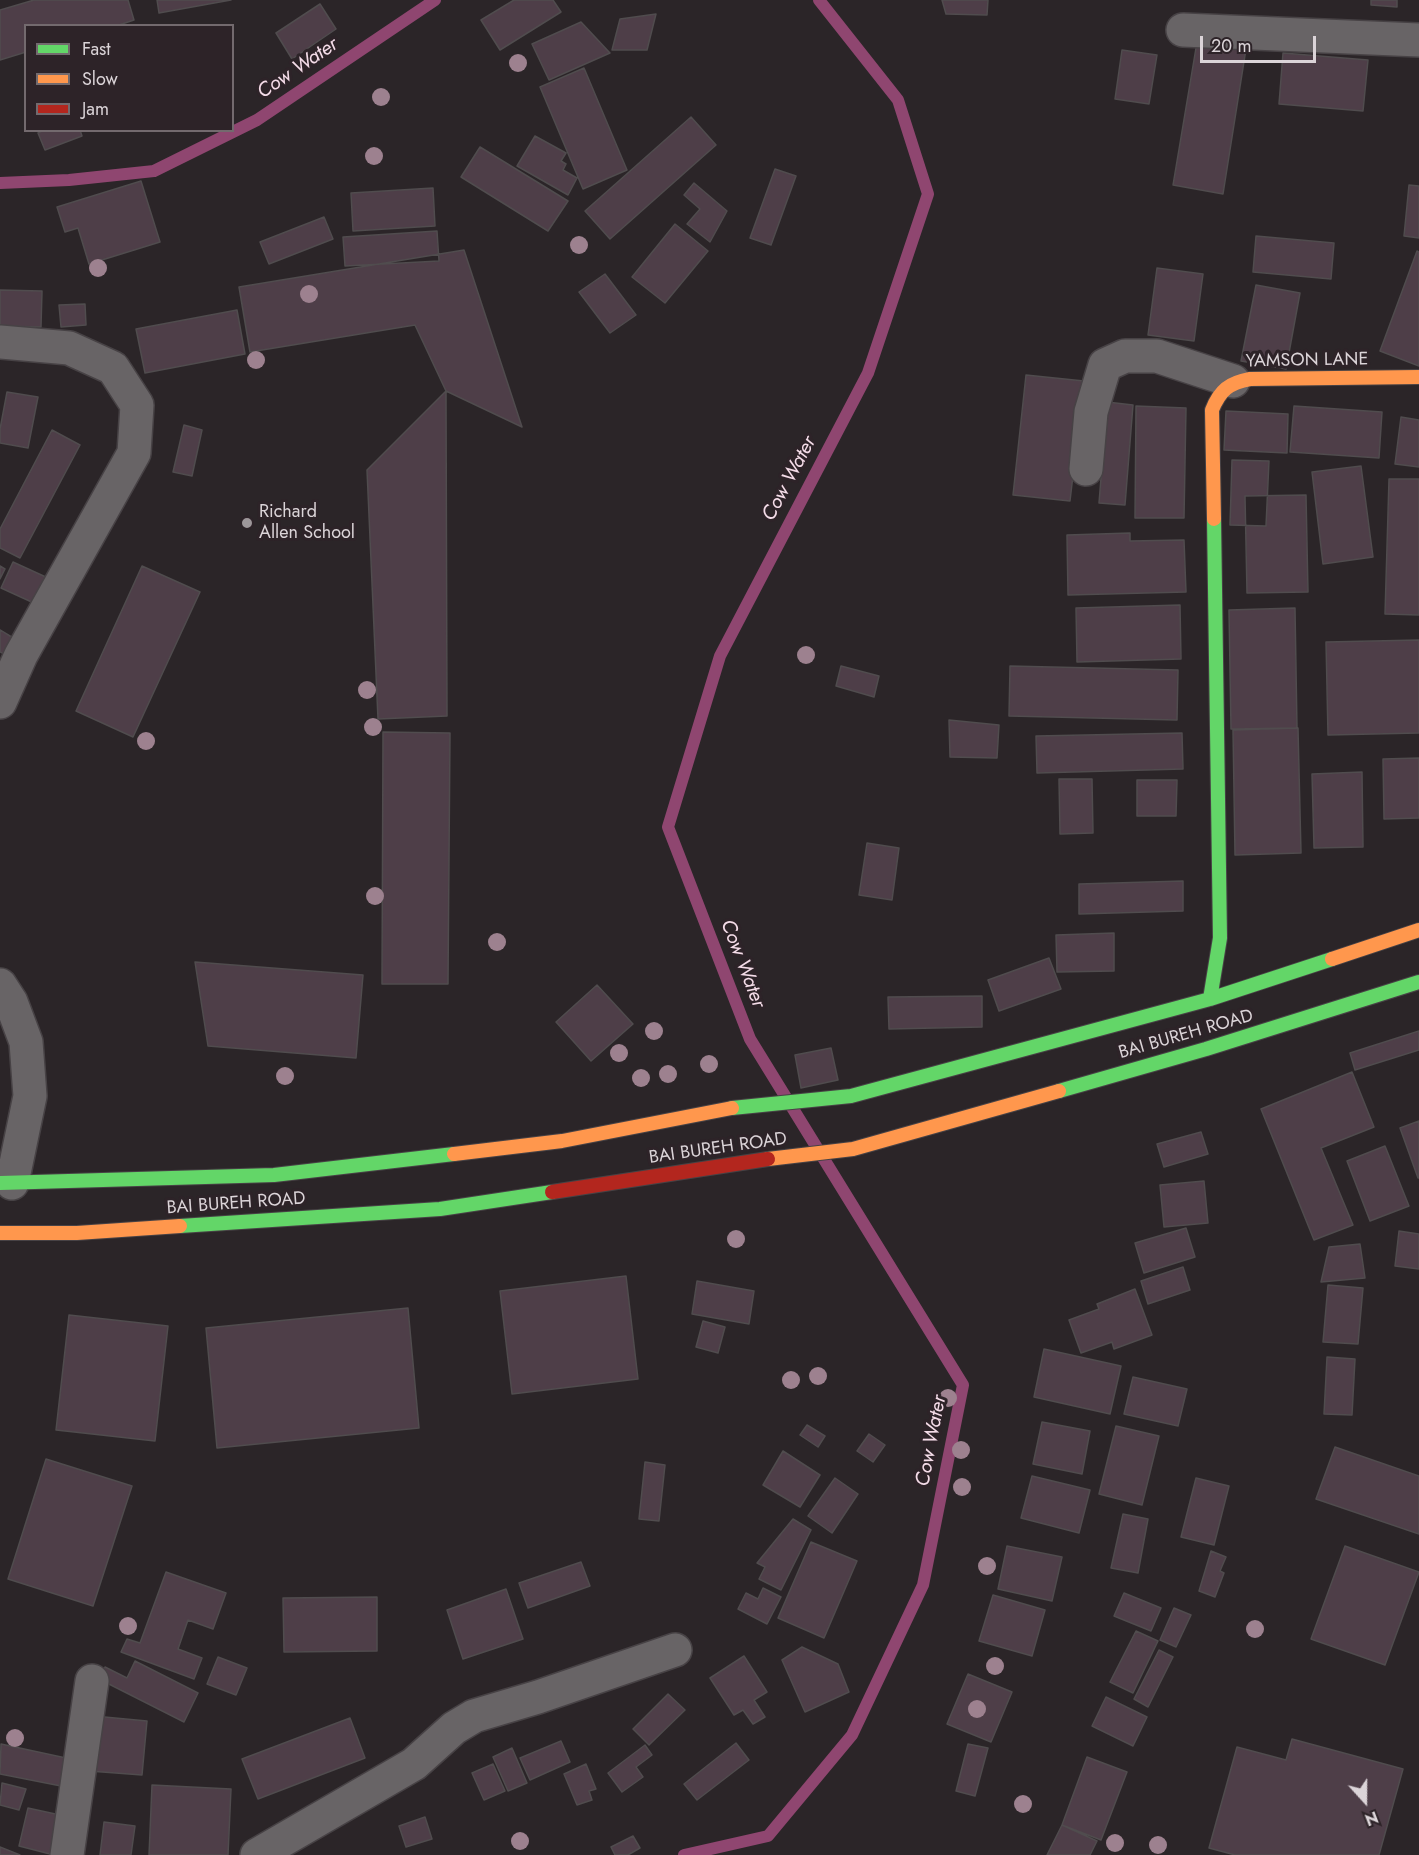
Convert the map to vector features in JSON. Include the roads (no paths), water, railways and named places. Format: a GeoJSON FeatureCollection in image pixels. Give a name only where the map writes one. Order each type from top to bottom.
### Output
{"type":"FeatureCollection","features":[{"type":"Feature","properties":{"kind":"main road","name":"YAMSON LANE"},"geometry":{"type":"LineString","coordinates":[[1210,999],[1220,938],[1212,410],[1219,392],[1233,381],[1419,377]]}},
{"type":"Feature","properties":{"kind":"main road","name":"BAI BUREH ROAD"},"geometry":{"type":"LineString","coordinates":[[6,1183],[274,1175],[562,1141],[740,1106],[851,1096],[1210,999],[1419,930]]}},
{"type":"Feature","properties":{"kind":"main road","name":"BAI BUREH ROAD"},"geometry":{"type":"LineString","coordinates":[[0,1233],[77,1233],[440,1209],[747,1162],[853,1149],[1206,1049],[1419,982]]}},
{"type":"Feature","properties":{"kind":"street"},"geometry":{"type":"LineString","coordinates":[[1183,30],[1419,40]]}},
{"type":"Feature","properties":{"kind":"street"},"geometry":{"type":"LineString","coordinates":[[0,342],[69,348],[113,368],[137,405],[134,453],[21,655],[0,702]]}},
{"type":"Feature","properties":{"kind":"street"},"geometry":{"type":"LineString","coordinates":[[1086,469],[1091,412],[1105,365],[1125,356],[1157,356],[1233,381]]}},
{"type":"Feature","properties":{"kind":"street"},"geometry":{"type":"LineString","coordinates":[[0,986],[11,1002],[26,1042],[30,1096],[6,1183]]}},
{"type":"Feature","properties":{"kind":"street"},"geometry":{"type":"LineString","coordinates":[[256,1855],[414,1764],[454,1728],[474,1716],[538,1697],[675,1650]]}},
{"type":"Feature","properties":{"kind":"street"},"geometry":{"type":"LineString","coordinates":[[68,1855],[92,1681]]}},
{"type":"Feature","properties":{"kind":"waterway","name":"Cow Water"},"geometry":{"type":"LineString","coordinates":[[234,131],[257,120],[435,0]]}},
{"type":"Feature","properties":{"kind":"waterway","name":"Cow Water"},"geometry":{"type":"LineString","coordinates":[[684,1855],[768,1836],[852,1735],[923,1585],[963,1385],[750,1039],[668,827],[720,656],[868,373],[928,194],[898,100],[819,0]]}},
{"type":"Feature","properties":{"kind":"waterway","name":"Cow Water"},"geometry":{"type":"LineString","coordinates":[[0,183],[69,180],[154,171],[233,132]]}},
{"type":"Feature","properties":{"kind":"place","name":"Richard Allen School"},"geometry":{"type":"Point","coordinates":[247,523]}}]}
